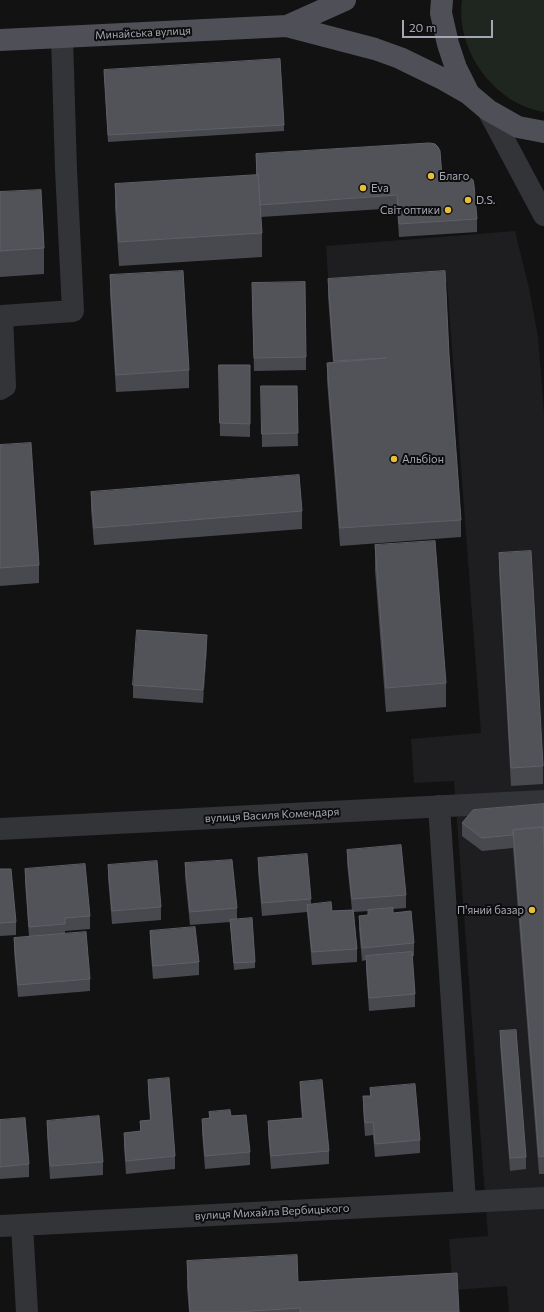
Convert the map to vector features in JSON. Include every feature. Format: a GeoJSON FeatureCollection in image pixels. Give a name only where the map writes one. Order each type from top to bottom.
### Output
{"type":"FeatureCollection","features":[{"type":"Feature","properties":{"kind":"main road","name":"Минайська вулиця"},"geometry":{"type":"LineString","coordinates":[[287,26],[345,0]]}},
{"type":"Feature","properties":{"kind":"main road"},"geometry":{"type":"LineString","coordinates":[[442,0],[441,13],[448,44],[456,68],[469,94],[488,110],[518,127],[544,132]]}},
{"type":"Feature","properties":{"kind":"main road","name":"Минайська вулиця"},"geometry":{"type":"LineString","coordinates":[[0,40],[287,26],[375,48],[400,58],[441,78],[469,94]]}},
{"type":"Feature","properties":{"kind":"street"},"geometry":{"type":"LineString","coordinates":[[0,389],[5,386],[1,316],[73,311],[66,169],[62,37]]}},
{"type":"Feature","properties":{"kind":"street"},"geometry":{"type":"LineString","coordinates":[[488,110],[544,214]]}},
{"type":"Feature","properties":{"kind":"street","name":"вулиця Василя Комендаря"},"geometry":{"type":"LineString","coordinates":[[0,829],[544,801]]}},
{"type":"Feature","properties":{"kind":"street"},"geometry":{"type":"LineString","coordinates":[[439,806],[465,1202]]}},
{"type":"Feature","properties":{"kind":"street","name":"вулиця Михайла Вербицького"},"geometry":{"type":"LineString","coordinates":[[0,1226],[544,1198]]}},
{"type":"Feature","properties":{"kind":"street"},"geometry":{"type":"LineString","coordinates":[[22,1225],[27,1312]]}},
{"type":"Feature","properties":{"kind":"shaded area"},"geometry":{"type":"Polygon","coordinates":[[[462,0],[544,0],[544,112],[526,107],[509,98],[494,86],[482,72],[472,55],[465,37],[461,19],[462,0]]]}},
{"type":"Feature","properties":{"kind":"shaded area","name":"П'яний базар"},"geometry":{"type":"Polygon","coordinates":[[[515,231],[529,288],[538,337],[544,414],[544,1312],[509,1312],[507,1286],[453,1290],[449,1239],[488,1236],[454,781],[414,783],[411,739],[481,733],[447,282],[329,290],[326,246],[515,231]]]}},
{"type":"Feature","properties":{"kind":"building"},"geometry":{"type":"Polygon","coordinates":[[[280,59],[284,125],[108,135],[104,70],[280,59]]]}},
{"type":"Feature","properties":{"kind":"building"},"geometry":{"type":"Polygon","coordinates":[[[430,143],[435,144],[440,151],[442,177],[465,176],[473,180],[477,219],[399,224],[397,195],[260,205],[256,154],[430,143]]]}},
{"type":"Feature","properties":{"kind":"building"},"geometry":{"type":"Polygon","coordinates":[[[258,175],[262,233],[119,242],[115,184],[258,175]]]}},
{"type":"Feature","properties":{"kind":"building"},"geometry":{"type":"Polygon","coordinates":[[[41,190],[44,248],[0,251],[0,192],[41,190]]]}},
{"type":"Feature","properties":{"kind":"building"},"geometry":{"type":"Polygon","coordinates":[[[183,271],[189,370],[116,375],[110,275],[183,271]]]}},
{"type":"Feature","properties":{"kind":"building","name":"Альбіон"},"geometry":{"type":"Polygon","coordinates":[[[445,271],[449,354],[461,520],[340,528],[327,363],[386,358],[334,361],[328,279],[445,271]]]}},
{"type":"Feature","properties":{"kind":"building"},"geometry":{"type":"Polygon","coordinates":[[[305,282],[306,357],[254,358],[252,283],[305,282]]]}},
{"type":"Feature","properties":{"kind":"building"},"geometry":{"type":"Polygon","coordinates":[[[219,365],[250,365],[250,424],[220,423],[219,365]]]}},
{"type":"Feature","properties":{"kind":"building"},"geometry":{"type":"Polygon","coordinates":[[[261,386],[297,386],[298,433],[262,434],[261,386]]]}},
{"type":"Feature","properties":{"kind":"building"},"geometry":{"type":"Polygon","coordinates":[[[31,443],[39,565],[0,568],[0,445],[31,443]]]}},
{"type":"Feature","properties":{"kind":"building"},"geometry":{"type":"Polygon","coordinates":[[[299,475],[302,511],[94,528],[91,492],[299,475]]]}},
{"type":"Feature","properties":{"kind":"building"},"geometry":{"type":"Polygon","coordinates":[[[435,541],[446,683],[386,688],[375,545],[435,541]]]}},
{"type":"Feature","properties":{"kind":"building"},"geometry":{"type":"Polygon","coordinates":[[[531,551],[543,766],[511,768],[499,553],[531,551]]]}},
{"type":"Feature","properties":{"kind":"building"},"geometry":{"type":"Polygon","coordinates":[[[137,630],[207,635],[203,690],[133,685],[137,630]]]}},
{"type":"Feature","properties":{"kind":"building"},"geometry":{"type":"Polygon","coordinates":[[[544,804],[544,846],[543,827],[513,830],[513,835],[482,838],[462,823],[473,810],[544,804]]]}},
{"type":"Feature","properties":{"kind":"building"},"geometry":{"type":"Polygon","coordinates":[[[543,827],[544,1156],[539,1157],[513,830],[543,827]]]}},
{"type":"Feature","properties":{"kind":"building"},"geometry":{"type":"Polygon","coordinates":[[[401,845],[406,895],[352,899],[347,850],[401,845]]]}},
{"type":"Feature","properties":{"kind":"building"},"geometry":{"type":"Polygon","coordinates":[[[307,854],[311,899],[262,903],[258,858],[307,854]]]}},
{"type":"Feature","properties":{"kind":"building"},"geometry":{"type":"Polygon","coordinates":[[[232,860],[237,908],[190,912],[185,863],[232,860]]]}},
{"type":"Feature","properties":{"kind":"building"},"geometry":{"type":"Polygon","coordinates":[[[157,861],[161,907],[112,911],[108,865],[157,861]]]}},
{"type":"Feature","properties":{"kind":"building"},"geometry":{"type":"Polygon","coordinates":[[[85,864],[90,916],[65,918],[65,924],[29,927],[25,869],[85,864]]]}},
{"type":"Feature","properties":{"kind":"building"},"geometry":{"type":"Polygon","coordinates":[[[0,869],[11,869],[16,922],[0,923],[0,869]]]}},
{"type":"Feature","properties":{"kind":"building"},"geometry":{"type":"Polygon","coordinates":[[[331,902],[332,911],[353,910],[357,949],[312,952],[307,905],[331,902]]]}},
{"type":"Feature","properties":{"kind":"building"},"geometry":{"type":"Polygon","coordinates":[[[393,908],[393,913],[411,911],[414,943],[362,948],[359,916],[368,915],[368,910],[393,908]]]}},
{"type":"Feature","properties":{"kind":"building"},"geometry":{"type":"Polygon","coordinates":[[[252,918],[255,962],[234,963],[230,920],[252,918]]]}},
{"type":"Feature","properties":{"kind":"building"},"geometry":{"type":"Polygon","coordinates":[[[195,927],[199,962],[153,966],[150,931],[195,927]]]}},
{"type":"Feature","properties":{"kind":"building"},"geometry":{"type":"Polygon","coordinates":[[[86,932],[90,979],[18,985],[14,938],[86,932]]]}},
{"type":"Feature","properties":{"kind":"building"},"geometry":{"type":"Polygon","coordinates":[[[412,952],[415,994],[369,998],[366,956],[412,952]]]}},
{"type":"Feature","properties":{"kind":"building"},"geometry":{"type":"Polygon","coordinates":[[[516,1030],[526,1157],[510,1158],[500,1031],[516,1030]]]}},
{"type":"Feature","properties":{"kind":"building"},"geometry":{"type":"Polygon","coordinates":[[[169,1078],[175,1156],[126,1161],[124,1133],[141,1131],[140,1121],[151,1120],[148,1080],[169,1078]]]}},
{"type":"Feature","properties":{"kind":"building"},"geometry":{"type":"Polygon","coordinates":[[[322,1080],[329,1151],[271,1156],[268,1121],[303,1118],[300,1082],[322,1080]]]}},
{"type":"Feature","properties":{"kind":"building"},"geometry":{"type":"Polygon","coordinates":[[[415,1084],[420,1140],[375,1144],[373,1122],[365,1123],[363,1096],[371,1096],[370,1088],[415,1084]]]}},
{"type":"Feature","properties":{"kind":"building"},"geometry":{"type":"Polygon","coordinates":[[[230,1110],[231,1116],[246,1115],[250,1152],[205,1156],[202,1119],[210,1118],[209,1112],[230,1110]]]}},
{"type":"Feature","properties":{"kind":"building"},"geometry":{"type":"Polygon","coordinates":[[[99,1116],[103,1162],[50,1166],[47,1121],[99,1116]]]}},
{"type":"Feature","properties":{"kind":"building"},"geometry":{"type":"Polygon","coordinates":[[[25,1118],[29,1164],[0,1167],[0,1120],[25,1118]]]}},
{"type":"Feature","properties":{"kind":"building"},"geometry":{"type":"Polygon","coordinates":[[[297,1255],[298,1282],[457,1273],[459,1312],[300,1312],[300,1308],[236,1312],[190,1312],[187,1261],[297,1255]]]}},
{"type":"Feature","properties":{"kind":"place","name":"Благо"},"geometry":{"type":"Point","coordinates":[431,176]}},
{"type":"Feature","properties":{"kind":"place","name":"Eva"},"geometry":{"type":"Point","coordinates":[363,188]}},
{"type":"Feature","properties":{"kind":"place","name":"D.S."},"geometry":{"type":"Point","coordinates":[468,200]}},
{"type":"Feature","properties":{"kind":"place","name":"Світ оптики"},"geometry":{"type":"Point","coordinates":[448,210]}},
{"type":"Feature","properties":{"kind":"place","name":"Альбіон"},"geometry":{"type":"Point","coordinates":[394,459]}},
{"type":"Feature","properties":{"kind":"place","name":"П'яний базар"},"geometry":{"type":"Point","coordinates":[532,910]}}]}
